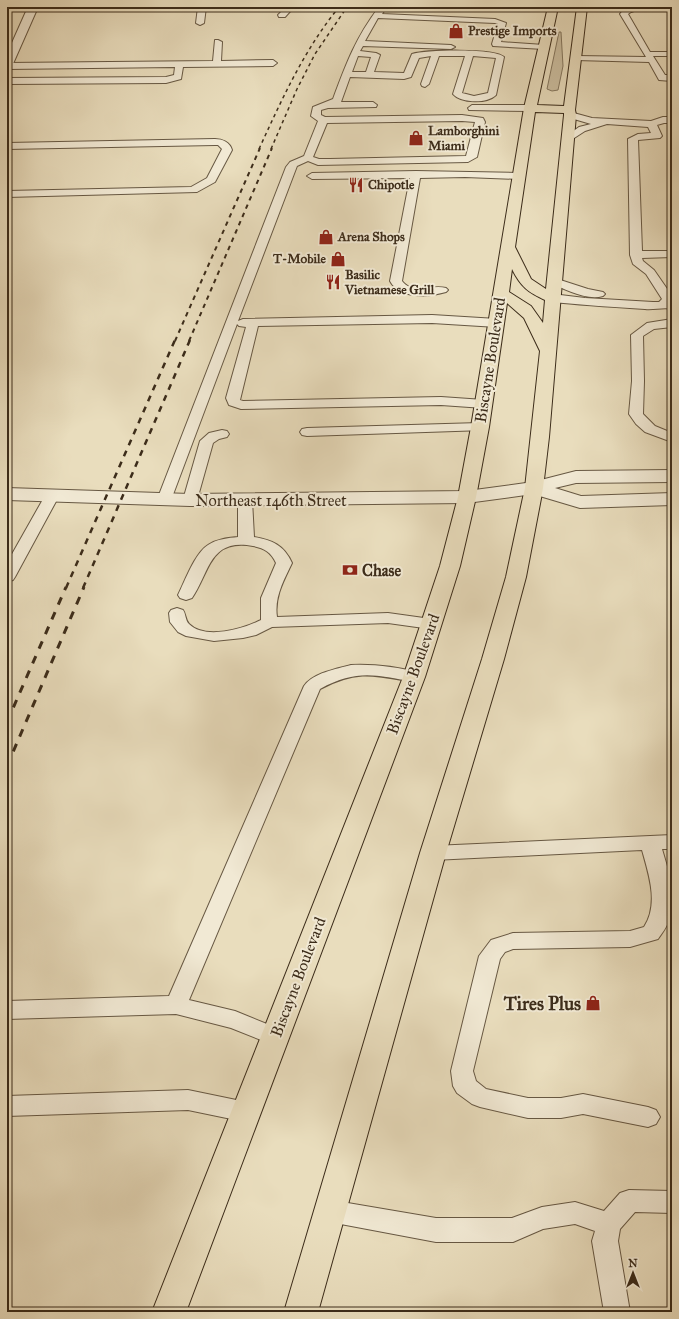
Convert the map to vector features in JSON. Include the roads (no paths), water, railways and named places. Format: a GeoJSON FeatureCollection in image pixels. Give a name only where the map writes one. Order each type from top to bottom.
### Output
{"type":"FeatureCollection","features":[{"type":"Feature","properties":{"kind":"main road","name":"Biscayne Boulevard"},"geometry":{"type":"LineString","coordinates":[[169,1312],[414,677],[450,566],[467,497],[480,427],[530,108],[553,7]]}},
{"type":"Feature","properties":{"kind":"main road"},"geometry":{"type":"LineString","coordinates":[[301,1312],[433,853],[493,659],[516,577],[534,488],[540,437],[570,112],[582,7]]}},
{"type":"Feature","properties":{"kind":"main road"},"geometry":{"type":"LineString","coordinates":[[530,108],[570,112]]}},
{"type":"Feature","properties":{"kind":"main road"},"geometry":{"type":"LineString","coordinates":[[509,248],[525,281],[534,289],[552,298]]}},
{"type":"Feature","properties":{"kind":"main road"},"geometry":{"type":"LineString","coordinates":[[501,294],[512,299],[532,316],[547,350]]}},
{"type":"Feature","properties":{"kind":"street"},"geometry":{"type":"LineString","coordinates":[[9,60],[33,7]]}},
{"type":"Feature","properties":{"kind":"street","name":"Northeast 146th Street"},"geometry":{"type":"LineString","coordinates":[[7,494],[53,494],[164,500],[467,497],[534,488],[576,477],[672,476]]}},
{"type":"Feature","properties":{"kind":"street","name":"Northeast 146th Street"},"geometry":{"type":"LineString","coordinates":[[534,488],[580,502],[672,499]]}},
{"type":"Feature","properties":{"kind":"lane"},"geometry":{"type":"LineString","coordinates":[[200,23],[202,7]]}},
{"type":"Feature","properties":{"kind":"lane"},"geometry":{"type":"LineString","coordinates":[[282,16],[290,7]]}},
{"type":"Feature","properties":{"kind":"lane"},"geometry":{"type":"LineString","coordinates":[[164,500],[293,164],[308,158],[318,162],[330,162],[461,160],[472,157],[480,120],[466,118],[425,118],[323,120],[316,116],[316,109],[337,101],[357,48],[382,7]]}},
{"type":"Feature","properties":{"kind":"lane"},"geometry":{"type":"LineString","coordinates":[[642,7],[628,10],[624,14],[662,78],[672,78]]}},
{"type":"Feature","properties":{"kind":"lane"},"geometry":{"type":"LineString","coordinates":[[376,16],[500,22],[502,23],[496,44]]}},
{"type":"Feature","properties":{"kind":"lane"},"geometry":{"type":"LineString","coordinates":[[218,42],[218,64]]}},
{"type":"Feature","properties":{"kind":"lane"},"geometry":{"type":"LineString","coordinates":[[357,48],[450,47],[484,46],[496,44],[544,47]]}},
{"type":"Feature","properties":{"kind":"lane"},"geometry":{"type":"LineString","coordinates":[[357,48],[376,55],[370,72]]}},
{"type":"Feature","properties":{"kind":"lane"},"geometry":{"type":"LineString","coordinates":[[346,74],[408,75],[415,56],[422,54],[493,55],[500,57],[492,95],[483,98],[464,97],[457,94],[469,55]]}},
{"type":"Feature","properties":{"kind":"lane"},"geometry":{"type":"LineString","coordinates":[[425,84],[436,54]]}},
{"type":"Feature","properties":{"kind":"lane"},"geometry":{"type":"LineString","coordinates":[[576,58],[649,57],[672,54]]}},
{"type":"Feature","properties":{"kind":"lane"},"geometry":{"type":"LineString","coordinates":[[9,60],[158,65],[273,63]]}},
{"type":"Feature","properties":{"kind":"lane"},"geometry":{"type":"LineString","coordinates":[[7,81],[166,80],[178,76],[179,64]]}},
{"type":"Feature","properties":{"kind":"lane"},"geometry":{"type":"LineString","coordinates":[[328,105],[373,105]]}},
{"type":"Feature","properties":{"kind":"lane"},"geometry":{"type":"LineString","coordinates":[[459,108],[530,108]]}},
{"type":"Feature","properties":{"kind":"lane"},"geometry":{"type":"LineString","coordinates":[[425,118],[434,110],[438,109]]}},
{"type":"Feature","properties":{"kind":"lane"},"geometry":{"type":"LineString","coordinates":[[570,112],[592,121],[652,124],[663,120],[672,120]]}},
{"type":"Feature","properties":{"kind":"lane"},"geometry":{"type":"LineString","coordinates":[[308,158],[323,120]]}},
{"type":"Feature","properties":{"kind":"lane"},"geometry":{"type":"LineString","coordinates":[[568,139],[582,130],[607,121]]}},
{"type":"Feature","properties":{"kind":"lane"},"geometry":{"type":"LineString","coordinates":[[652,124],[656,136],[641,136],[633,139],[636,255],[637,262],[650,272],[670,302]]}},
{"type":"Feature","properties":{"kind":"lane"},"geometry":{"type":"LineString","coordinates":[[7,146],[215,142],[224,144],[227,150],[212,180],[193,190],[7,194]]}},
{"type":"Feature","properties":{"kind":"lane"},"geometry":{"type":"LineString","coordinates":[[416,174],[396,281],[398,285],[407,290],[424,292],[442,290]]}},
{"type":"Feature","properties":{"kind":"lane"},"geometry":{"type":"LineString","coordinates":[[312,176],[465,174],[519,176]]}},
{"type":"Feature","properties":{"kind":"lane"},"geometry":{"type":"LineString","coordinates":[[636,255],[672,254]]}},
{"type":"Feature","properties":{"kind":"lane"},"geometry":{"type":"LineString","coordinates":[[554,281],[586,292],[620,296],[656,296],[670,302]]}},
{"type":"Feature","properties":{"kind":"lane"},"geometry":{"type":"LineString","coordinates":[[552,298],[585,302],[653,306],[670,302]]}},
{"type":"Feature","properties":{"kind":"lane"},"geometry":{"type":"LineString","coordinates":[[231,324],[432,319],[497,323]]}},
{"type":"Feature","properties":{"kind":"lane"},"geometry":{"type":"LineString","coordinates":[[253,323],[232,398],[234,402],[241,405],[441,401],[484,404]]}},
{"type":"Feature","properties":{"kind":"lane"},"geometry":{"type":"LineString","coordinates":[[672,323],[651,326],[637,336],[638,381],[636,414],[650,429],[672,438]]}},
{"type":"Feature","properties":{"kind":"lane"},"geometry":{"type":"LineString","coordinates":[[308,432],[480,427]]}},
{"type":"Feature","properties":{"kind":"lane"},"geometry":{"type":"LineString","coordinates":[[190,500],[207,441],[214,436],[222,434]]}},
{"type":"Feature","properties":{"kind":"lane"},"geometry":{"type":"LineString","coordinates":[[7,577],[53,494]]}},
{"type":"Feature","properties":{"kind":"lane"},"geometry":{"type":"LineString","coordinates":[[245,500],[246,540]]}},
{"type":"Feature","properties":{"kind":"lane"},"geometry":{"type":"LineString","coordinates":[[186,596],[209,552],[218,546],[229,542],[246,540],[265,543],[274,548],[281,555],[284,564],[270,596],[267,609],[269,622]]}},
{"type":"Feature","properties":{"kind":"lane"},"geometry":{"type":"LineString","coordinates":[[177,613],[178,623],[184,630],[210,636],[230,636],[245,633],[269,622],[388,618],[431,624]]}},
{"type":"Feature","properties":{"kind":"lane"},"geometry":{"type":"LineString","coordinates":[[176,1005],[313,686],[324,679],[352,670],[368,669],[414,677]]}},
{"type":"Feature","properties":{"kind":"lane"},"geometry":{"type":"LineString","coordinates":[[433,853],[672,842]]}},
{"type":"Feature","properties":{"kind":"lane"},"geometry":{"type":"LineString","coordinates":[[648,1117],[583,1104],[561,1108],[528,1108],[480,1097],[465,1086],[462,1071],[490,956],[498,946],[514,941],[630,939],[651,933],[660,918],[662,896],[658,871],[650,844]]}},
{"type":"Feature","properties":{"kind":"lane"},"geometry":{"type":"LineString","coordinates":[[7,1010],[176,1005],[235,1020],[276,1037]]}},
{"type":"Feature","properties":{"kind":"lane"},"geometry":{"type":"LineString","coordinates":[[7,1106],[188,1100],[246,1112]]}},
{"type":"Feature","properties":{"kind":"lane"},"geometry":{"type":"LineString","coordinates":[[617,1312],[605,1241],[609,1224],[630,1201],[672,1202]]}},
{"type":"Feature","properties":{"kind":"lane"},"geometry":{"type":"LineString","coordinates":[[330,1211],[436,1230],[513,1230],[542,1218],[575,1213],[609,1224]]}},
{"type":"Feature","properties":{"kind":"railway"},"geometry":{"type":"LineString","coordinates":[[259,149],[294,75],[326,23],[339,7]]}},
{"type":"Feature","properties":{"kind":"railway"},"geometry":{"type":"LineString","coordinates":[[271,149],[297,89],[315,54],[347,7]]}},
{"type":"Feature","properties":{"kind":"railway"},"geometry":{"type":"LineString","coordinates":[[175,341],[260,148]]}},
{"type":"Feature","properties":{"kind":"railway"},"geometry":{"type":"LineString","coordinates":[[189,341],[272,148]]}},
{"type":"Feature","properties":{"kind":"railway"},"geometry":{"type":"LineString","coordinates":[[66,588],[175,340]]}},
{"type":"Feature","properties":{"kind":"railway"},"geometry":{"type":"LineString","coordinates":[[83,588],[190,340]]}},
{"type":"Feature","properties":{"kind":"railway"},"geometry":{"type":"LineString","coordinates":[[7,722],[66,587]]}},
{"type":"Feature","properties":{"kind":"railway"},"geometry":{"type":"LineString","coordinates":[[7,766],[84,587]]}},
{"type":"Feature","properties":{"kind":"place","name":"Prestige Imports"},"geometry":{"type":"Point","coordinates":[456,31]}},
{"type":"Feature","properties":{"kind":"place","name":"Lamborghini Miami"},"geometry":{"type":"Point","coordinates":[416,138]}},
{"type":"Feature","properties":{"kind":"place","name":"Chipotle"},"geometry":{"type":"Point","coordinates":[356,185]}},
{"type":"Feature","properties":{"kind":"place","name":"Arena Shops"},"geometry":{"type":"Point","coordinates":[326,237]}},
{"type":"Feature","properties":{"kind":"place","name":"T-Mobile"},"geometry":{"type":"Point","coordinates":[338,259]}},
{"type":"Feature","properties":{"kind":"place","name":"Basilic Vietnamese Grill"},"geometry":{"type":"Point","coordinates":[333,282]}},
{"type":"Feature","properties":{"kind":"place","name":"Chase"},"geometry":{"type":"Point","coordinates":[350,570]}},
{"type":"Feature","properties":{"kind":"place","name":"Tires Plus"},"geometry":{"type":"Point","coordinates":[593,1003]}}]}
